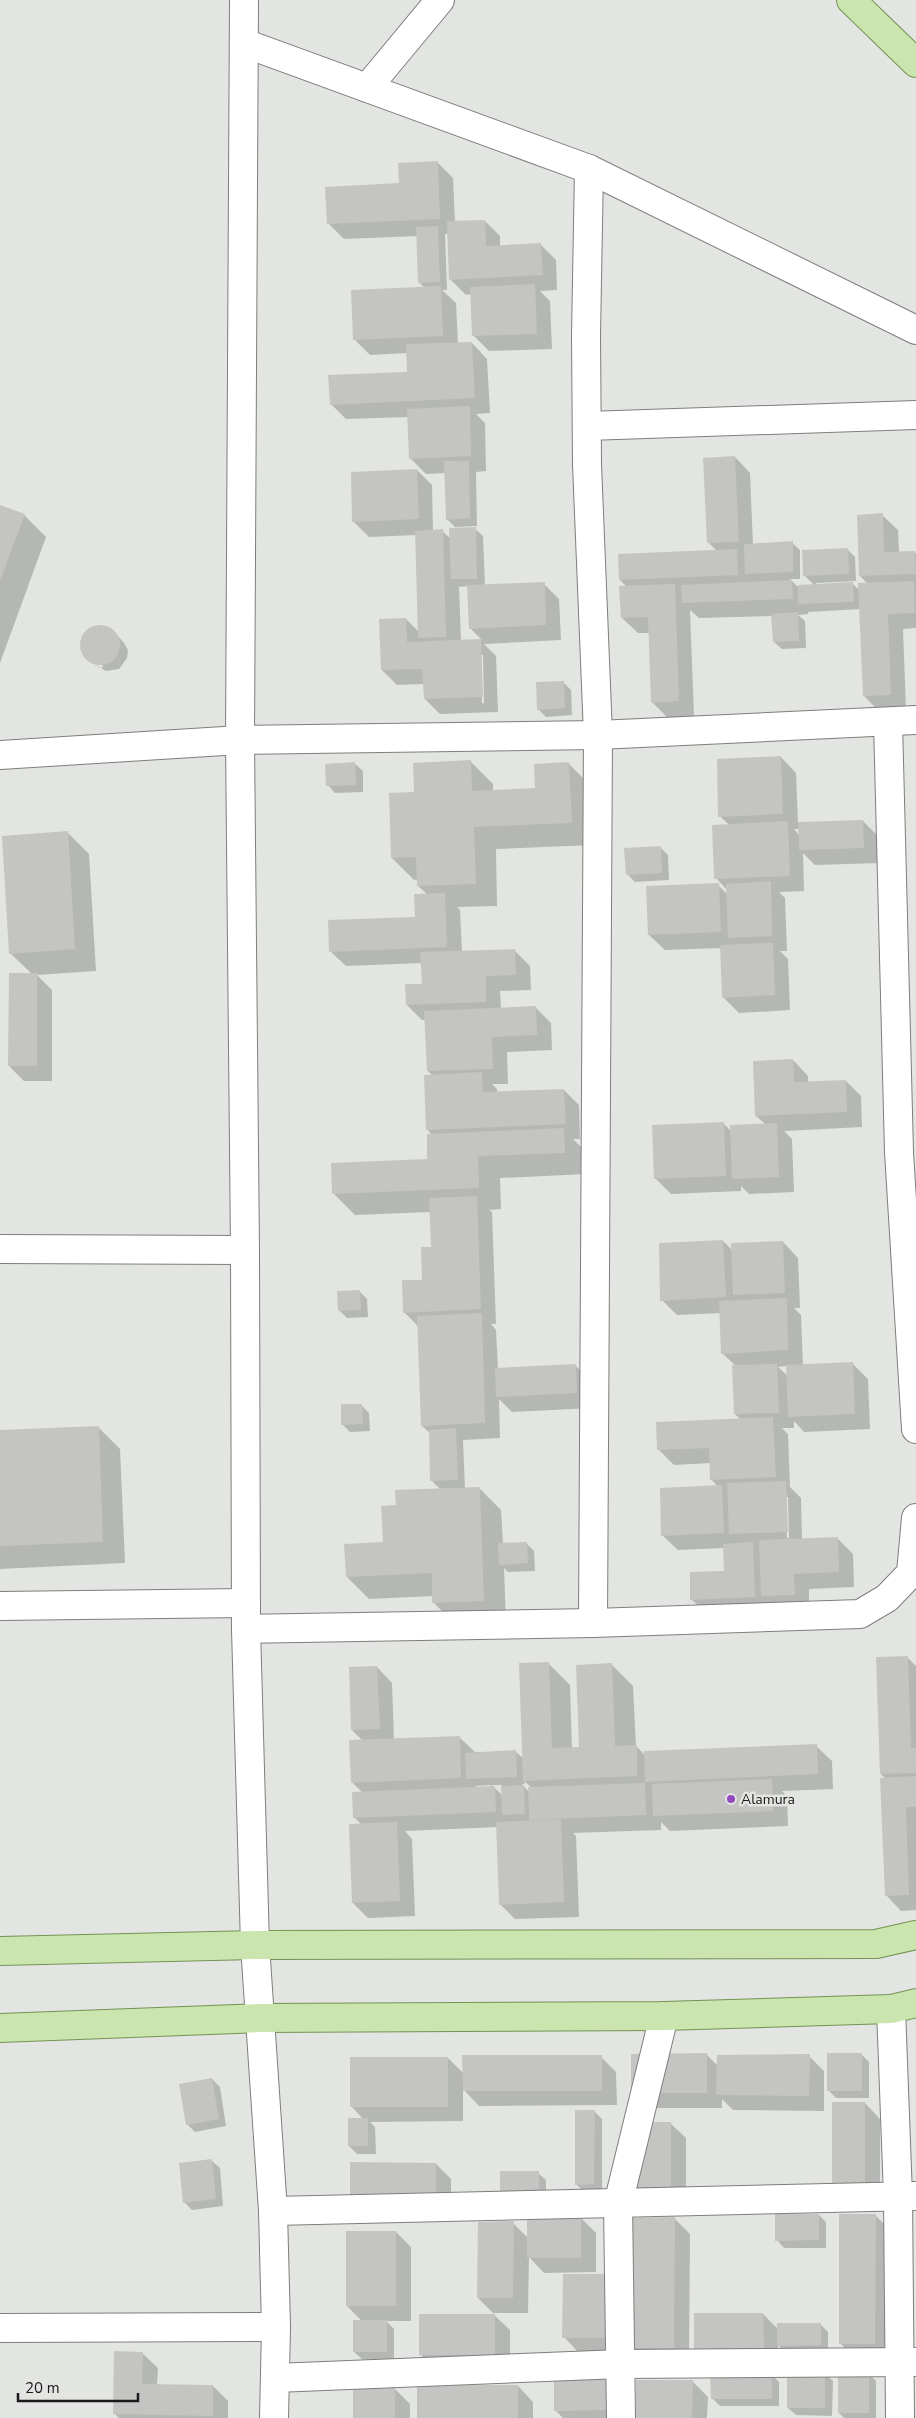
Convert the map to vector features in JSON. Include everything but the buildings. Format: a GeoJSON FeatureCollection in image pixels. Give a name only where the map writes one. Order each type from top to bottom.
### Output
{"type":"FeatureCollection","features":[{"type":"Feature","properties":{"kind":"main road"},"geometry":{"type":"LineString","coordinates":[[852,0],[916,63]]}},
{"type":"Feature","properties":{"kind":"main road"},"geometry":{"type":"LineString","coordinates":[[0,1952],[255,1945],[876,1944],[916,1935]]}},
{"type":"Feature","properties":{"kind":"main road"},"geometry":{"type":"LineString","coordinates":[[0,2028],[260,2018],[664,2016],[903,2006]]}},
{"type":"Feature","properties":{"kind":"street"},"geometry":{"type":"LineString","coordinates":[[244,0],[240,740],[245,1250],[246,1616],[255,1945],[273,2211],[276,2327],[274,2418]]}},
{"type":"Feature","properties":{"kind":"street"},"geometry":{"type":"LineString","coordinates":[[367,88],[440,0]]}},
{"type":"Feature","properties":{"kind":"street"},"geometry":{"type":"LineString","coordinates":[[244,43],[589,169],[916,330]]}},
{"type":"Feature","properties":{"kind":"street"},"geometry":{"type":"LineString","coordinates":[[589,169],[587,426],[598,735],[593,1623]]}},
{"type":"Feature","properties":{"kind":"street"},"geometry":{"type":"LineString","coordinates":[[587,426],[916,415]]}},
{"type":"Feature","properties":{"kind":"street"},"geometry":{"type":"LineString","coordinates":[[0,755],[240,740],[598,735],[916,720]]}},
{"type":"Feature","properties":{"kind":"street"},"geometry":{"type":"LineString","coordinates":[[888,722],[899,1152],[916,1429]]}},
{"type":"Feature","properties":{"kind":"street"},"geometry":{"type":"LineString","coordinates":[[0,1249],[245,1250]]}},
{"type":"Feature","properties":{"kind":"street"},"geometry":{"type":"LineString","coordinates":[[0,1606],[246,1616],[593,1623],[860,1614],[887,1598],[911,1573],[916,1518]]}},
{"type":"Feature","properties":{"kind":"street"},"geometry":{"type":"LineString","coordinates":[[900,2418],[908,2362],[903,2006]]}},
{"type":"Feature","properties":{"kind":"street"},"geometry":{"type":"LineString","coordinates":[[621,2418],[618,2204],[664,2016]]}},
{"type":"Feature","properties":{"kind":"street"},"geometry":{"type":"LineString","coordinates":[[273,2211],[907,2196]]}},
{"type":"Feature","properties":{"kind":"street"},"geometry":{"type":"LineString","coordinates":[[0,2328],[276,2327]]}},
{"type":"Feature","properties":{"kind":"street"},"geometry":{"type":"LineString","coordinates":[[275,2378],[621,2364],[908,2362]]}},
{"type":"Feature","properties":{"kind":"place","name":"Alamura"},"geometry":{"type":"Point","coordinates":[731,1799]}}]}
